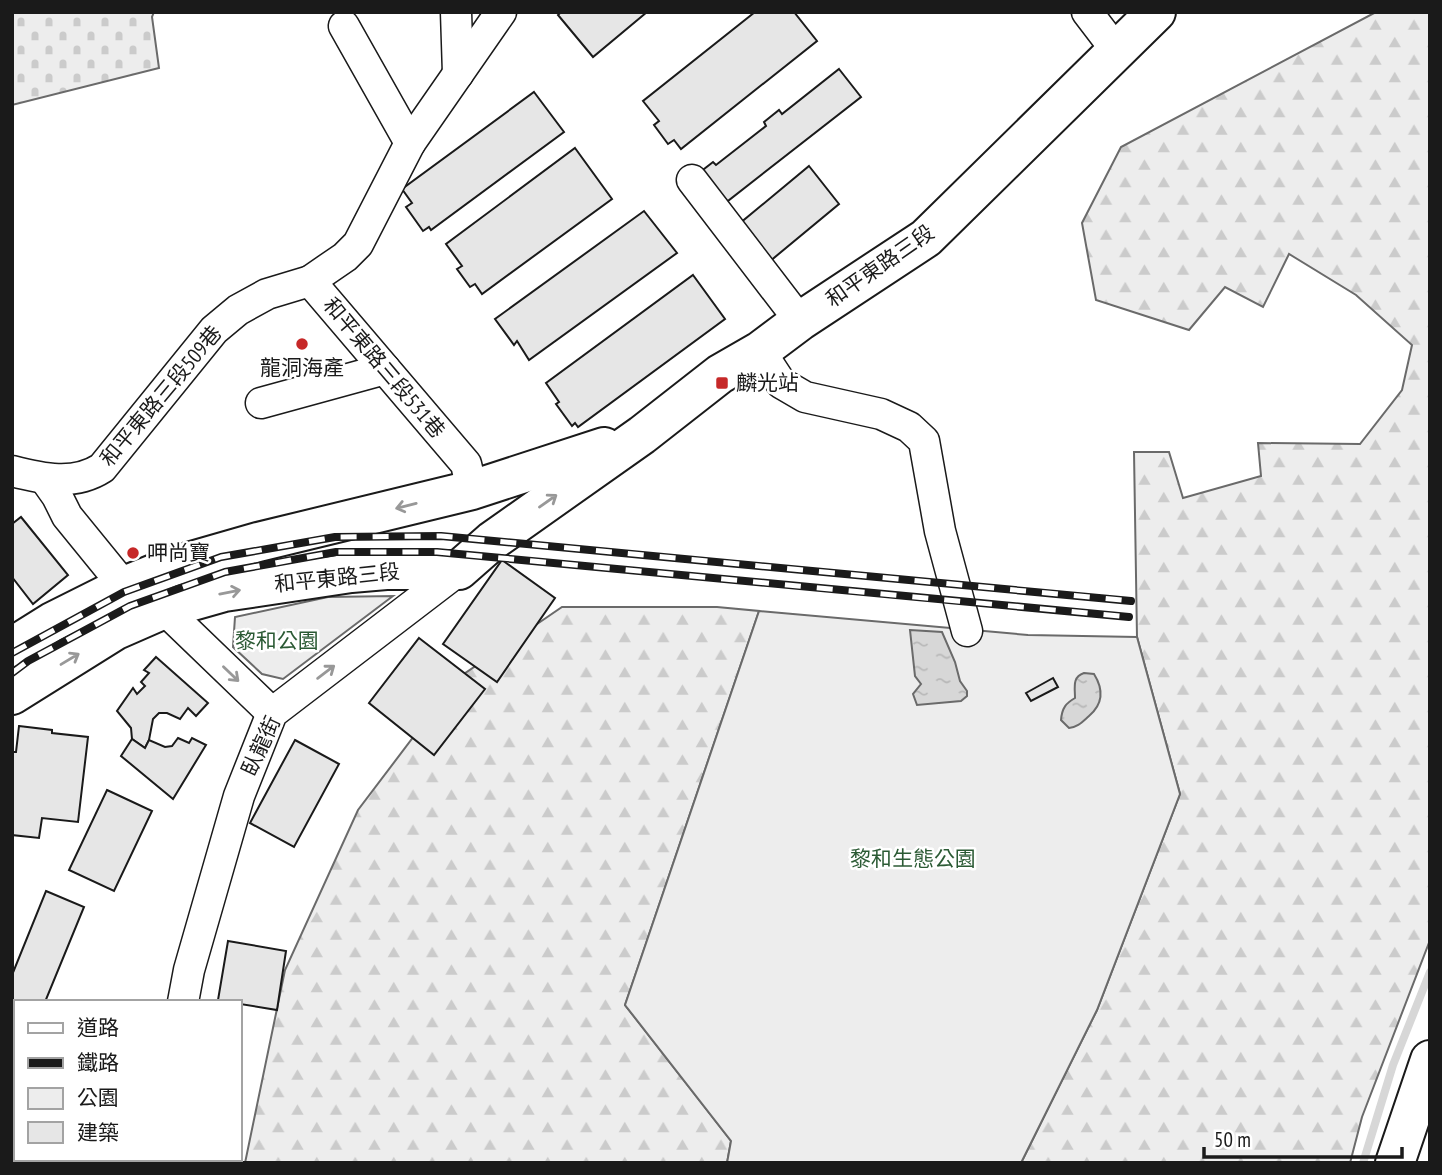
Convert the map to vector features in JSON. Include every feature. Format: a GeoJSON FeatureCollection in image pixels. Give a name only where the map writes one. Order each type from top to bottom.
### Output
{"type":"FeatureCollection","features":[{"type":"Feature","properties":{"kind":"main road","name":"和平東路三段"},"geometry":{"type":"LineString","coordinates":[[12,695],[116,630],[164,609],[225,592],[351,573],[459,570],[492,541],[642,435],[720,374],[760,351],[926,237],[1156,12]]}},
{"type":"Feature","properties":{"kind":"main road","name":"和平東路三段"},"geometry":{"type":"LineString","coordinates":[[12,647],[52,622],[124,586],[171,567],[258,542],[472,490],[642,435]]}},
{"type":"Feature","properties":{"kind":"main road"},"geometry":{"type":"LineString","coordinates":[[472,490],[484,499],[491,509],[495,523],[492,541]]}},
{"type":"Feature","properties":{"kind":"main road"},"geometry":{"type":"LineString","coordinates":[[1395,1163],[1430,1060]]}},
{"type":"Feature","properties":{"kind":"street"},"geometry":{"type":"LineString","coordinates":[[456,12],[458,74]]}},
{"type":"Feature","properties":{"kind":"street","name":"和平東路三段531巷"},"geometry":{"type":"LineString","coordinates":[[472,490],[466,464],[310,281],[345,257],[358,244],[410,144],[502,12]]}},
{"type":"Feature","properties":{"kind":"street"},"geometry":{"type":"LineString","coordinates":[[1087,12],[1116,50]]}},
{"type":"Feature","properties":{"kind":"street"},"geometry":{"type":"LineString","coordinates":[[344,26],[410,144]]}},
{"type":"Feature","properties":{"kind":"street"},"geometry":{"type":"LineString","coordinates":[[692,180],[800,321]]}},
{"type":"Feature","properties":{"kind":"street","name":"和平東路三段509巷"},"geometry":{"type":"LineString","coordinates":[[12,471],[45,480],[90,476],[102,468],[214,330],[238,310],[267,294],[310,281]]}},
{"type":"Feature","properties":{"kind":"street"},"geometry":{"type":"LineString","coordinates":[[760,351],[780,383],[805,397],[881,414],[909,427],[925,441],[940,531],[967,631]]}},
{"type":"Feature","properties":{"kind":"street"},"geometry":{"type":"LineString","coordinates":[[261,403],[386,369]]}},
{"type":"Feature","properties":{"kind":"street"},"geometry":{"type":"LineString","coordinates":[[45,480],[67,516],[124,586],[164,609],[272,713]]}},
{"type":"Feature","properties":{"kind":"street","name":"臥龍街"},"geometry":{"type":"LineString","coordinates":[[183,1000],[189,971],[239,796],[272,713],[459,570]]}},
{"type":"Feature","properties":{"kind":"green space"},"geometry":{"type":"Polygon","coordinates":[[[12,12],[154,12],[152,17],[159,68],[12,105],[12,12]]]}},
{"type":"Feature","properties":{"kind":"green space"},"geometry":{"type":"Polygon","coordinates":[[[1376,12],[1430,12],[1430,940],[1362,1117],[1350,1163],[1021,1163],[1097,1010],[1180,794],[1137,637],[1134,452],[1169,452],[1183,498],[1261,476],[1258,443],[1360,444],[1402,390],[1412,345],[1356,295],[1289,254],[1263,307],[1225,287],[1189,330],[1096,300],[1082,223],[1121,147],[1376,12]]]}},
{"type":"Feature","properties":{"kind":"green space","name":"黎和公園"},"geometry":{"type":"Polygon","coordinates":[[[393,596],[283,679],[262,674],[233,647],[235,617],[328,597],[393,596]]]}},
{"type":"Feature","properties":{"kind":"green space"},"geometry":{"type":"Polygon","coordinates":[[[562,607],[717,607],[759,611],[625,1005],[731,1141],[727,1163],[245,1163],[285,970],[358,810],[458,678],[562,607]]]}},
{"type":"Feature","properties":{"kind":"green space","name":"黎和生態公園"},"geometry":{"type":"Polygon","coordinates":[[[759,611],[1028,635],[1137,637],[1180,794],[1097,1010],[1021,1163],[727,1163],[731,1141],[625,1005],[759,611]]]}},
{"type":"Feature","properties":{"kind":"water"},"geometry":{"type":"Polygon","coordinates":[[[910,630],[942,632],[960,681],[967,691],[967,696],[961,701],[917,705],[913,694],[921,684],[915,676],[910,630]]]}},
{"type":"Feature","properties":{"kind":"water"},"geometry":{"type":"Polygon","coordinates":[[[1084,673],[1094,674],[1101,697],[1094,711],[1069,728],[1061,720],[1062,712],[1075,698],[1076,680],[1084,673]]]}},
{"type":"Feature","properties":{"kind":"building"},"geometry":{"type":"Polygon","coordinates":[[[561,12],[647,12],[593,57],[558,15],[561,12]]]}},
{"type":"Feature","properties":{"kind":"building"},"geometry":{"type":"Polygon","coordinates":[[[755,12],[794,12],[817,41],[681,149],[674,140],[668,144],[654,125],[659,121],[643,101],[755,12]]]}},
{"type":"Feature","properties":{"kind":"building"},"geometry":{"type":"Polygon","coordinates":[[[839,69],[861,97],[724,204],[699,173],[713,162],[716,165],[766,126],[764,122],[779,110],[782,114],[839,69]]]}},
{"type":"Feature","properties":{"kind":"building"},"geometry":{"type":"Polygon","coordinates":[[[534,92],[564,132],[431,230],[429,227],[423,231],[406,207],[412,203],[402,189],[534,92]]]}},
{"type":"Feature","properties":{"kind":"building"},"geometry":{"type":"Polygon","coordinates":[[[575,148],[612,199],[482,294],[475,284],[470,287],[457,269],[462,266],[446,244],[575,148]]]}},
{"type":"Feature","properties":{"kind":"building"},"geometry":{"type":"Polygon","coordinates":[[[809,166],[839,204],[769,262],[739,224],[809,166]]]}},
{"type":"Feature","properties":{"kind":"building"},"geometry":{"type":"Polygon","coordinates":[[[644,211],[677,253],[529,360],[517,341],[514,345],[495,319],[644,211]]]}},
{"type":"Feature","properties":{"kind":"building"},"geometry":{"type":"Polygon","coordinates":[[[693,275],[725,319],[578,427],[575,423],[572,426],[556,404],[559,402],[546,383],[693,275]]]}},
{"type":"Feature","properties":{"kind":"building"},"geometry":{"type":"Polygon","coordinates":[[[21,517],[68,575],[33,604],[12,577],[12,524],[21,517]]]}},
{"type":"Feature","properties":{"kind":"building"},"geometry":{"type":"Polygon","coordinates":[[[502,560],[555,598],[497,682],[443,644],[502,560]]]}},
{"type":"Feature","properties":{"kind":"building"},"geometry":{"type":"Polygon","coordinates":[[[419,638],[485,689],[434,755],[369,703],[419,638]]]}},
{"type":"Feature","properties":{"kind":"building"},"geometry":{"type":"Polygon","coordinates":[[[156,657],[208,703],[196,716],[188,708],[180,719],[167,713],[159,713],[153,719],[145,748],[132,739],[131,728],[117,711],[133,688],[137,694],[145,686],[141,682],[149,673],[144,670],[156,657]]]}},
{"type":"Feature","properties":{"kind":"building"},"geometry":{"type":"Polygon","coordinates":[[[1053,678],[1058,687],[1031,701],[1026,693],[1053,678]]]}},
{"type":"Feature","properties":{"kind":"building"},"geometry":{"type":"Polygon","coordinates":[[[19,726],[88,737],[78,822],[42,818],[39,838],[12,835],[12,752],[16,752],[19,726]]]}},
{"type":"Feature","properties":{"kind":"building"},"geometry":{"type":"Polygon","coordinates":[[[178,738],[189,743],[192,738],[206,745],[173,799],[121,756],[132,739],[145,748],[149,740],[165,747],[172,746],[178,738]]]}},
{"type":"Feature","properties":{"kind":"building"},"geometry":{"type":"Polygon","coordinates":[[[295,740],[339,764],[294,847],[250,823],[295,740]]]}},
{"type":"Feature","properties":{"kind":"building"},"geometry":{"type":"Polygon","coordinates":[[[107,790],[152,811],[114,891],[69,870],[107,790]]]}},
{"type":"Feature","properties":{"kind":"building"},"geometry":{"type":"Polygon","coordinates":[[[46,891],[84,907],[46,1000],[12,1000],[12,975],[46,891]]]}},
{"type":"Feature","properties":{"kind":"building"},"geometry":{"type":"Polygon","coordinates":[[[228,941],[286,951],[277,1010],[242,1004],[242,1000],[218,1000],[228,941]]]}},
{"type":"Feature","properties":{"kind":"building"},"geometry":{"type":"Polygon","coordinates":[[[24,1161],[102,1161],[101,1163],[24,1161]]]}},
{"type":"Feature","properties":{"kind":"waterway"},"geometry":{"type":"LineString","coordinates":[[1363,1163],[1393,1065],[1430,972]]}},
{"type":"Feature","properties":{"kind":"railway"},"geometry":{"type":"LineString","coordinates":[[12,653],[124,592],[221,557],[335,537],[441,536],[1131,601]]}},
{"type":"Feature","properties":{"kind":"railway"},"geometry":{"type":"LineString","coordinates":[[12,673],[28,661],[130,606],[225,572],[336,552],[437,552],[1129,617]]}},
{"type":"Feature","properties":{"kind":"place","name":"龍洞海產"},"geometry":{"type":"Point","coordinates":[302,344]}},
{"type":"Feature","properties":{"kind":"place","name":"麟光站"},"geometry":{"type":"Point","coordinates":[722,383]}},
{"type":"Feature","properties":{"kind":"place","name":"呷尚寶"},"geometry":{"type":"Point","coordinates":[133,553]}}]}
